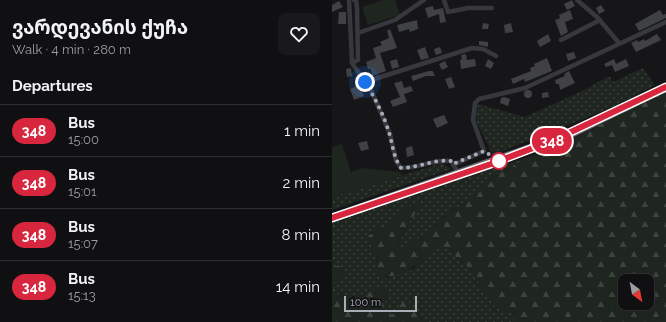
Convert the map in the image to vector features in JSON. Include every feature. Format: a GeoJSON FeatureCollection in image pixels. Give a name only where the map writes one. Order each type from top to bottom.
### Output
{"type":"FeatureCollection","features":[{"type":"Feature","properties":{"kind":"highway"},"geometry":{"type":"LineString","coordinates":[[332,218],[574,132],[666,87]]}},
{"type":"Feature","properties":{"kind":"street"},"geometry":{"type":"LineString","coordinates":[[350,0],[352,63],[372,92],[390,134],[396,161],[401,168],[414,168],[440,160],[451,161],[459,174]]}},
{"type":"Feature","properties":{"kind":"street"},"geometry":{"type":"LineString","coordinates":[[352,63],[358,60],[356,1],[354,0]]}},
{"type":"Feature","properties":{"kind":"street"},"geometry":{"type":"LineString","coordinates":[[358,33],[395,20],[424,0]]}},
{"type":"Feature","properties":{"kind":"street"},"geometry":{"type":"LineString","coordinates":[[444,0],[448,12],[468,8],[492,8]]}},
{"type":"Feature","properties":{"kind":"street"},"geometry":{"type":"LineString","coordinates":[[577,0],[600,20],[619,43]]}},
{"type":"Feature","properties":{"kind":"street"},"geometry":{"type":"LineString","coordinates":[[561,40],[600,20]]}},
{"type":"Feature","properties":{"kind":"street"},"geometry":{"type":"LineString","coordinates":[[453,164],[484,151],[473,120],[475,102],[480,99],[526,88],[666,22]]}},
{"type":"Feature","properties":{"kind":"street"},"geometry":{"type":"LineString","coordinates":[[365,82],[472,48],[483,49],[496,56]]}},
{"type":"Feature","properties":{"kind":"green space"},"geometry":{"type":"Polygon","coordinates":[[[383,0],[395,0],[400,15],[368,25],[362,7],[383,0]]]}},
{"type":"Feature","properties":{"kind":"green space"},"geometry":{"type":"Polygon","coordinates":[[[643,68],[655,85],[611,108],[493,155],[475,119],[478,104],[525,117],[580,92],[609,76],[613,82],[643,68]]]}},
{"type":"Feature","properties":{"kind":"green space"},"geometry":{"type":"Polygon","coordinates":[[[666,91],[666,322],[513,322],[515,314],[496,308],[468,267],[457,259],[450,249],[438,245],[418,264],[410,269],[394,276],[377,276],[378,256],[372,248],[368,236],[396,217],[395,212],[417,203],[422,206],[411,219],[397,246],[400,251],[428,232],[452,210],[471,200],[485,187],[490,178],[514,166],[523,164],[531,156],[560,145],[666,91]]]}},
{"type":"Feature","properties":{"kind":"green space"},"geometry":{"type":"Polygon","coordinates":[[[342,144],[351,172],[361,168],[400,172],[403,175],[332,197],[332,147],[342,144]]]}},
{"type":"Feature","properties":{"kind":"green space"},"geometry":{"type":"Polygon","coordinates":[[[531,156],[523,164],[514,166],[490,178],[485,187],[471,200],[452,210],[428,232],[400,251],[397,247],[411,219],[422,206],[396,217],[368,236],[372,248],[378,256],[377,265],[386,278],[413,269],[438,245],[450,249],[457,259],[468,267],[496,308],[515,314],[513,322],[423,322],[418,313],[388,315],[385,307],[387,293],[380,287],[365,294],[349,298],[332,293],[332,283],[346,274],[340,266],[332,266],[332,223],[531,156]]]}},
{"type":"Feature","properties":{"kind":"green space"},"geometry":{"type":"Polygon","coordinates":[[[442,163],[452,169],[332,210],[332,197],[442,163]]]}},
{"type":"Feature","properties":{"kind":"green space"},"geometry":{"type":"Polygon","coordinates":[[[332,266],[340,266],[346,274],[332,283],[332,266]]]}},
{"type":"Feature","properties":{"kind":"green space"},"geometry":{"type":"Polygon","coordinates":[[[380,287],[387,293],[385,307],[388,315],[400,313],[399,302],[410,302],[423,322],[332,322],[332,293],[349,298],[365,294],[380,287]]]}},
{"type":"Feature","properties":{"kind":"building"},"geometry":{"type":"Polygon","coordinates":[[[572,0],[575,6],[567,10],[564,4],[572,0]]]}},
{"type":"Feature","properties":{"kind":"building"},"geometry":{"type":"Polygon","coordinates":[[[339,1],[343,7],[332,12],[332,5],[339,1]]]}},
{"type":"Feature","properties":{"kind":"building"},"geometry":{"type":"Polygon","coordinates":[[[601,5],[605,11],[599,14],[596,8],[601,5]]]}},
{"type":"Feature","properties":{"kind":"building"},"geometry":{"type":"Polygon","coordinates":[[[433,6],[434,10],[443,8],[446,22],[440,23],[439,14],[428,18],[425,8],[433,6]]]}},
{"type":"Feature","properties":{"kind":"building"},"geometry":{"type":"Polygon","coordinates":[[[570,10],[573,19],[565,22],[568,32],[561,36],[555,20],[560,18],[559,15],[570,10]]]}},
{"type":"Feature","properties":{"kind":"building"},"geometry":{"type":"Polygon","coordinates":[[[660,10],[663,15],[666,14],[666,18],[639,31],[635,24],[660,10]]]}},
{"type":"Feature","properties":{"kind":"building"},"geometry":{"type":"Polygon","coordinates":[[[339,12],[346,12],[346,24],[338,24],[339,12]]]}},
{"type":"Feature","properties":{"kind":"building"},"geometry":{"type":"Polygon","coordinates":[[[417,20],[418,29],[410,32],[409,29],[399,32],[397,25],[417,20]]]}},
{"type":"Feature","properties":{"kind":"building"},"geometry":{"type":"Polygon","coordinates":[[[483,23],[489,24],[488,29],[482,29],[483,23]]]}},
{"type":"Feature","properties":{"kind":"building"},"geometry":{"type":"Polygon","coordinates":[[[511,23],[513,32],[505,33],[504,25],[511,23]]]}},
{"type":"Feature","properties":{"kind":"building"},"geometry":{"type":"Polygon","coordinates":[[[390,29],[397,48],[380,53],[386,71],[372,76],[371,69],[368,69],[366,62],[376,58],[373,48],[382,45],[380,42],[389,38],[387,31],[390,29]]]}},
{"type":"Feature","properties":{"kind":"building"},"geometry":{"type":"Polygon","coordinates":[[[548,34],[551,41],[540,47],[537,41],[548,34]]]}},
{"type":"Feature","properties":{"kind":"building"},"geometry":{"type":"Polygon","coordinates":[[[657,34],[661,40],[636,52],[631,43],[644,39],[645,41],[657,34]]]}},
{"type":"Feature","properties":{"kind":"building"},"geometry":{"type":"Polygon","coordinates":[[[479,41],[488,42],[488,47],[479,45],[479,41]]]}},
{"type":"Feature","properties":{"kind":"building"},"geometry":{"type":"Polygon","coordinates":[[[425,47],[429,58],[421,60],[417,50],[425,47]]]}},
{"type":"Feature","properties":{"kind":"building"},"geometry":{"type":"Polygon","coordinates":[[[440,47],[442,53],[436,55],[434,49],[440,47]]]}},
{"type":"Feature","properties":{"kind":"building"},"geometry":{"type":"Polygon","coordinates":[[[574,52],[576,58],[568,61],[566,54],[574,52]]]}},
{"type":"Feature","properties":{"kind":"building"},"geometry":{"type":"Polygon","coordinates":[[[466,54],[467,60],[475,59],[476,66],[461,69],[461,55],[466,54]]]}},
{"type":"Feature","properties":{"kind":"building"},"geometry":{"type":"Polygon","coordinates":[[[547,58],[552,71],[525,82],[524,79],[513,84],[511,79],[531,71],[530,68],[535,66],[534,64],[547,58]]]}},
{"type":"Feature","properties":{"kind":"building"},"geometry":{"type":"Polygon","coordinates":[[[397,59],[399,67],[392,69],[390,61],[397,59]]]}},
{"type":"Feature","properties":{"kind":"building"},"geometry":{"type":"Polygon","coordinates":[[[488,59],[494,63],[491,69],[485,66],[488,59]]]}},
{"type":"Feature","properties":{"kind":"building"},"geometry":{"type":"Polygon","coordinates":[[[614,59],[616,64],[626,59],[629,66],[615,72],[612,65],[606,67],[604,64],[614,59]]]}},
{"type":"Feature","properties":{"kind":"building"},"geometry":{"type":"Polygon","coordinates":[[[445,61],[448,67],[442,70],[439,64],[445,61]]]}},
{"type":"Feature","properties":{"kind":"building"},"geometry":{"type":"Polygon","coordinates":[[[351,68],[352,76],[347,77],[346,69],[351,68]]]}},
{"type":"Feature","properties":{"kind":"building"},"geometry":{"type":"Polygon","coordinates":[[[433,71],[435,76],[426,76],[413,81],[411,76],[433,71]]]}},
{"type":"Feature","properties":{"kind":"building"},"geometry":{"type":"Polygon","coordinates":[[[569,71],[575,83],[560,90],[559,84],[556,84],[555,80],[565,76],[564,74],[569,71]]]}},
{"type":"Feature","properties":{"kind":"building"},"geometry":{"type":"Polygon","coordinates":[[[451,77],[455,87],[449,89],[445,79],[451,77]]]}},
{"type":"Feature","properties":{"kind":"building"},"geometry":{"type":"Polygon","coordinates":[[[402,81],[404,88],[411,86],[413,91],[404,94],[407,102],[393,107],[390,101],[400,97],[394,83],[402,81]]]}},
{"type":"Feature","properties":{"kind":"building"},"geometry":{"type":"Polygon","coordinates":[[[360,85],[364,96],[354,100],[350,89],[360,85]]]}},
{"type":"Feature","properties":{"kind":"building"},"geometry":{"type":"Polygon","coordinates":[[[528,90],[531,91],[531,97],[528,98],[525,97],[524,94],[525,91],[528,90]]]}},
{"type":"Feature","properties":{"kind":"building"},"geometry":{"type":"Polygon","coordinates":[[[548,92],[549,97],[542,98],[542,93],[548,92]]]}},
{"type":"Feature","properties":{"kind":"building"},"geometry":{"type":"Polygon","coordinates":[[[504,97],[510,99],[508,106],[500,103],[501,98],[504,97]]]}},
{"type":"Feature","properties":{"kind":"building"},"geometry":{"type":"Polygon","coordinates":[[[444,115],[448,123],[437,128],[433,119],[444,115]]]}},
{"type":"Feature","properties":{"kind":"building"},"geometry":{"type":"Polygon","coordinates":[[[367,141],[369,149],[361,151],[358,143],[367,141]]]}},
{"type":"Feature","properties":{"kind":"building"},"geometry":{"type":"Polygon","coordinates":[[[412,146],[414,155],[407,157],[406,148],[412,146]]]}},
{"type":"Feature","properties":{"kind":"bus line","name":"348"},"geometry":{"type":"LineString","coordinates":[[332,218],[491,164],[554,140],[574,132],[666,87]]}},
{"type":"Feature","properties":{"kind":"route"},"geometry":{"type":"LineString","coordinates":[[365,82],[372,92],[390,134],[396,161],[401,168],[414,168],[440,160],[451,161],[453,164],[482,154],[484,151],[499,161]]}}]}
